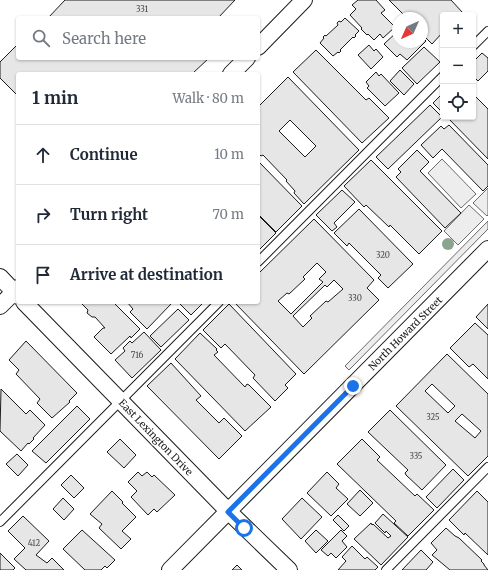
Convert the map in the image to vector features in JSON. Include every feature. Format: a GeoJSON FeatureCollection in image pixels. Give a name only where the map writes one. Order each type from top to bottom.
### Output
{"type":"FeatureCollection","features":[{"type":"Feature","properties":{"kind":"street"},"geometry":{"type":"LineString","coordinates":[[260,45],[304,0]]}},
{"type":"Feature","properties":{"kind":"street"},"geometry":{"type":"LineString","coordinates":[[233,72],[245,60]]}},
{"type":"Feature","properties":{"kind":"street","name":"North Howard Street"},"geometry":{"type":"LineString","coordinates":[[170,570],[488,249]]}},
{"type":"Feature","properties":{"kind":"street","name":"East Lexington Drive"},"geometry":{"type":"LineString","coordinates":[[0,277],[16,292]]}},
{"type":"Feature","properties":{"kind":"street"},"geometry":{"type":"LineString","coordinates":[[0,306],[16,297]]}},
{"type":"Feature","properties":{"kind":"street","name":"East Lexington Drive"},"geometry":{"type":"LineString","coordinates":[[28,304],[228,512],[289,570]]}},
{"type":"Feature","properties":{"kind":"lane"},"geometry":{"type":"LineString","coordinates":[[476,43],[488,31]]}},
{"type":"Feature","properties":{"kind":"lane"},"geometry":{"type":"LineString","coordinates":[[260,260],[440,79]]}},
{"type":"Feature","properties":{"kind":"lane"},"geometry":{"type":"LineString","coordinates":[[0,522],[217,304]]}},
{"type":"Feature","properties":{"kind":"lane"},"geometry":{"type":"LineString","coordinates":[[386,570],[488,467]]}},
{"type":"Feature","properties":{"kind":"shaded area"},"geometry":{"type":"Polygon","coordinates":[[[442,159],[476,194],[461,208],[428,173],[442,159]]]}},
{"type":"Feature","properties":{"kind":"shaded area"},"geometry":{"type":"Polygon","coordinates":[[[488,188],[488,215],[487,216],[473,203],[488,188]]]}},
{"type":"Feature","properties":{"kind":"shaded area"},"geometry":{"type":"Polygon","coordinates":[[[469,205],[484,219],[458,245],[444,231],[469,205]]]}},
{"type":"Feature","properties":{"kind":"shaded area"},"geometry":{"type":"Polygon","coordinates":[[[488,221],[488,229],[349,370],[345,366],[488,221]]]}},
{"type":"Feature","properties":{"kind":"building"},"geometry":{"type":"Polygon","coordinates":[[[65,0],[235,0],[220,16],[50,16],[65,0]]]}},
{"type":"Feature","properties":{"kind":"building"},"geometry":{"type":"Polygon","coordinates":[[[358,0],[376,0],[385,10],[381,13],[392,24],[392,30],[383,38],[380,34],[374,40],[361,29],[362,28],[350,15],[356,9],[352,5],[358,0]]]}},
{"type":"Feature","properties":{"kind":"building"},"geometry":{"type":"Polygon","coordinates":[[[389,0],[451,0],[462,12],[440,12],[440,35],[432,44],[428,40],[428,12],[401,12],[389,0]]]}},
{"type":"Feature","properties":{"kind":"building"},"geometry":{"type":"Polygon","coordinates":[[[345,18],[359,31],[354,38],[353,37],[340,50],[341,51],[339,53],[338,52],[333,56],[320,43],[325,35],[326,36],[338,25],[337,23],[339,21],[341,22],[345,18]]]}},
{"type":"Feature","properties":{"kind":"building"},"geometry":{"type":"Polygon","coordinates":[[[392,37],[392,48],[419,48],[407,60],[400,54],[397,57],[384,44],[392,37]]]}},
{"type":"Feature","properties":{"kind":"building"},"geometry":{"type":"Polygon","coordinates":[[[369,45],[374,51],[376,49],[383,57],[371,69],[358,55],[369,45]]]}},
{"type":"Feature","properties":{"kind":"building"},"geometry":{"type":"Polygon","coordinates":[[[16,46],[16,60],[207,60],[194,72],[16,72],[16,94],[0,78],[0,62],[16,46]]]}},
{"type":"Feature","properties":{"kind":"building"},"geometry":{"type":"Polygon","coordinates":[[[423,48],[425,48],[440,62],[417,84],[402,68],[423,48]]]}},
{"type":"Feature","properties":{"kind":"building"},"geometry":{"type":"Polygon","coordinates":[[[316,50],[366,100],[369,98],[389,118],[362,143],[293,72],[316,50]]]}},
{"type":"Feature","properties":{"kind":"building"},"geometry":{"type":"Polygon","coordinates":[[[482,53],[488,58],[488,71],[478,81],[476,79],[476,59],[482,53]]]}},
{"type":"Feature","properties":{"kind":"building"},"geometry":{"type":"Polygon","coordinates":[[[400,70],[414,84],[404,95],[390,81],[400,70]]]}},
{"type":"Feature","properties":{"kind":"building"},"geometry":{"type":"Polygon","coordinates":[[[376,72],[379,76],[381,74],[399,93],[385,106],[367,88],[369,86],[366,82],[376,72]]]}},
{"type":"Feature","properties":{"kind":"building"},"geometry":{"type":"Polygon","coordinates":[[[288,77],[359,150],[304,204],[294,193],[295,191],[286,181],[287,180],[263,155],[261,156],[260,105],[288,77]],[[290,120],[279,131],[305,157],[316,146],[290,120]]]}},
{"type":"Feature","properties":{"kind":"building"},"geometry":{"type":"Polygon","coordinates":[[[440,96],[440,110],[433,103],[440,96]]]}},
{"type":"Feature","properties":{"kind":"building"},"geometry":{"type":"Polygon","coordinates":[[[476,97],[488,109],[488,159],[450,120],[476,120],[476,97]]]}},
{"type":"Feature","properties":{"kind":"building"},"geometry":{"type":"Polygon","coordinates":[[[430,105],[440,115],[440,119],[388,169],[376,157],[430,105]]]}},
{"type":"Feature","properties":{"kind":"building"},"geometry":{"type":"Polygon","coordinates":[[[449,125],[488,165],[488,186],[483,191],[442,149],[433,158],[421,145],[441,126],[444,129],[449,125]]]}},
{"type":"Feature","properties":{"kind":"building"},"geometry":{"type":"Polygon","coordinates":[[[417,150],[429,162],[420,171],[461,213],[445,228],[396,177],[401,172],[398,169],[417,150]]]}},
{"type":"Feature","properties":{"kind":"building"},"geometry":{"type":"Polygon","coordinates":[[[371,160],[442,231],[419,254],[390,225],[389,227],[366,205],[364,207],[344,186],[371,160]]]}},
{"type":"Feature","properties":{"kind":"building"},"geometry":{"type":"Polygon","coordinates":[[[260,163],[302,206],[276,232],[260,216],[260,163]]]}},
{"type":"Feature","properties":{"kind":"building"},"geometry":{"type":"Polygon","coordinates":[[[342,190],[355,202],[334,223],[337,227],[332,231],[316,215],[342,190]]]}},
{"type":"Feature","properties":{"kind":"building"},"geometry":{"type":"Polygon","coordinates":[[[359,209],[413,264],[388,288],[378,278],[381,275],[349,243],[347,246],[334,233],[359,209]]]}},
{"type":"Feature","properties":{"kind":"building"},"geometry":{"type":"Polygon","coordinates":[[[260,217],[276,233],[260,249],[260,217]]]}},
{"type":"Feature","properties":{"kind":"building"},"geometry":{"type":"Polygon","coordinates":[[[314,219],[374,280],[367,288],[379,300],[304,374],[236,304],[260,304],[260,272],[314,219]],[[317,263],[303,277],[305,279],[289,294],[287,293],[278,301],[291,314],[323,282],[319,279],[326,272],[317,263]],[[334,280],[327,287],[325,285],[293,316],[303,327],[312,318],[310,316],[326,301],[328,302],[343,289],[334,280]]]}},
{"type":"Feature","properties":{"kind":"building"},"geometry":{"type":"Polygon","coordinates":[[[82,304],[115,304],[140,329],[131,338],[130,336],[111,354],[94,337],[103,328],[105,328],[95,317],[92,317],[87,313],[88,310],[82,304]]]}},
{"type":"Feature","properties":{"kind":"building"},"geometry":{"type":"Polygon","coordinates":[[[129,304],[171,304],[147,329],[130,312],[133,309],[129,304]]]}},
{"type":"Feature","properties":{"kind":"building"},"geometry":{"type":"Polygon","coordinates":[[[180,304],[202,304],[191,315],[180,304]]]}},
{"type":"Feature","properties":{"kind":"building"},"geometry":{"type":"Polygon","coordinates":[[[229,304],[296,374],[285,385],[288,388],[275,401],[253,378],[255,375],[225,344],[221,348],[203,330],[229,304]]]}},
{"type":"Feature","properties":{"kind":"building"},"geometry":{"type":"Polygon","coordinates":[[[488,304],[488,329],[476,317],[488,304]]]}},
{"type":"Feature","properties":{"kind":"building"},"geometry":{"type":"Polygon","coordinates":[[[178,309],[189,320],[161,347],[150,336],[178,309]]]}},
{"type":"Feature","properties":{"kind":"building"},"geometry":{"type":"Polygon","coordinates":[[[475,323],[488,335],[488,379],[473,364],[469,367],[450,348],[475,323]]]}},
{"type":"Feature","properties":{"kind":"building"},"geometry":{"type":"Polygon","coordinates":[[[144,332],[161,350],[132,378],[115,360],[125,351],[123,348],[130,341],[132,343],[144,332]]]}},
{"type":"Feature","properties":{"kind":"building"},"geometry":{"type":"Polygon","coordinates":[[[200,333],[217,349],[216,350],[218,352],[214,355],[245,387],[247,384],[249,385],[271,407],[245,431],[175,359],[200,333]]]}},
{"type":"Feature","properties":{"kind":"building"},"geometry":{"type":"Polygon","coordinates":[[[26,341],[77,393],[69,401],[70,402],[52,418],[37,403],[40,399],[16,374],[19,370],[9,360],[26,341]]]}},
{"type":"Feature","properties":{"kind":"building"},"geometry":{"type":"Polygon","coordinates":[[[447,354],[488,394],[488,456],[468,476],[396,406],[447,354]],[[432,384],[425,391],[448,413],[455,406],[432,384]],[[462,414],[455,421],[475,438],[481,431],[462,414]]]}},
{"type":"Feature","properties":{"kind":"building"},"geometry":{"type":"Polygon","coordinates":[[[171,363],[201,396],[196,400],[219,423],[224,418],[242,436],[219,459],[147,386],[171,363]]]}},
{"type":"Feature","properties":{"kind":"building"},"geometry":{"type":"Polygon","coordinates":[[[1,389],[26,414],[30,410],[45,425],[33,438],[34,439],[21,451],[0,431],[1,389]]]}},
{"type":"Feature","properties":{"kind":"building"},"geometry":{"type":"Polygon","coordinates":[[[77,406],[90,419],[46,463],[32,451],[77,406]]]}},
{"type":"Feature","properties":{"kind":"building"},"geometry":{"type":"Polygon","coordinates":[[[390,410],[446,465],[422,490],[406,475],[405,473],[408,470],[368,432],[390,410]]]}},
{"type":"Feature","properties":{"kind":"building"},"geometry":{"type":"Polygon","coordinates":[[[120,439],[136,455],[124,468],[107,452],[120,439]]]}},
{"type":"Feature","properties":{"kind":"building"},"geometry":{"type":"Polygon","coordinates":[[[362,439],[380,457],[377,460],[415,496],[417,494],[434,510],[408,536],[394,523],[396,521],[337,464],[362,439]]]}},
{"type":"Feature","properties":{"kind":"building"},"geometry":{"type":"Polygon","coordinates":[[[17,454],[28,465],[18,476],[6,464],[17,454]]]}},
{"type":"Feature","properties":{"kind":"building"},"geometry":{"type":"Polygon","coordinates":[[[453,469],[464,480],[437,508],[426,497],[453,469]]]}},
{"type":"Feature","properties":{"kind":"building"},"geometry":{"type":"Polygon","coordinates":[[[138,472],[142,476],[147,472],[152,477],[154,475],[175,495],[157,512],[154,509],[148,515],[131,497],[137,491],[128,482],[138,472]]]}},
{"type":"Feature","properties":{"kind":"building"},"geometry":{"type":"Polygon","coordinates":[[[327,472],[339,484],[336,488],[348,499],[331,516],[307,493],[327,472]]]}},
{"type":"Feature","properties":{"kind":"building"},"geometry":{"type":"Polygon","coordinates":[[[71,475],[84,488],[74,498],[61,485],[71,475]]]}},
{"type":"Feature","properties":{"kind":"building"},"geometry":{"type":"Polygon","coordinates":[[[360,490],[373,503],[360,516],[347,504],[360,490]]]}},
{"type":"Feature","properties":{"kind":"building"},"geometry":{"type":"Polygon","coordinates":[[[112,491],[136,517],[122,531],[131,539],[121,549],[99,528],[102,524],[90,514],[112,491]]]}},
{"type":"Feature","properties":{"kind":"building"},"geometry":{"type":"Polygon","coordinates":[[[477,491],[488,502],[488,555],[449,520],[477,491]]]}},
{"type":"Feature","properties":{"kind":"building"},"geometry":{"type":"Polygon","coordinates":[[[63,498],[74,509],[64,520],[53,509],[63,498]]]}},
{"type":"Feature","properties":{"kind":"building"},"geometry":{"type":"Polygon","coordinates":[[[302,498],[322,517],[301,539],[282,519],[302,498]]]}},
{"type":"Feature","properties":{"kind":"building"},"geometry":{"type":"Polygon","coordinates":[[[383,514],[408,537],[381,565],[354,539],[371,523],[388,538],[391,536],[386,531],[385,533],[375,523],[383,514]]]}},
{"type":"Feature","properties":{"kind":"building"},"geometry":{"type":"Polygon","coordinates":[[[338,515],[349,526],[344,531],[333,520],[338,515]]]}},
{"type":"Feature","properties":{"kind":"building"},"geometry":{"type":"Polygon","coordinates":[[[23,516],[49,541],[36,555],[47,563],[52,558],[64,570],[26,570],[14,559],[25,548],[8,531],[23,516]]]}},
{"type":"Feature","properties":{"kind":"building"},"geometry":{"type":"Polygon","coordinates":[[[446,528],[482,560],[481,561],[488,570],[450,570],[432,555],[437,550],[431,543],[446,528]]]}},
{"type":"Feature","properties":{"kind":"building"},"geometry":{"type":"Polygon","coordinates":[[[82,530],[115,560],[107,568],[105,566],[101,570],[85,570],[63,549],[82,530]]]}},
{"type":"Feature","properties":{"kind":"building"},"geometry":{"type":"Polygon","coordinates":[[[316,530],[328,541],[316,553],[305,541],[316,530]]]}},
{"type":"Feature","properties":{"kind":"building"},"geometry":{"type":"Polygon","coordinates":[[[341,530],[347,536],[342,541],[347,547],[336,558],[331,553],[328,556],[321,550],[341,530]]]}},
{"type":"Feature","properties":{"kind":"building"},"geometry":{"type":"Polygon","coordinates":[[[352,546],[365,559],[367,557],[378,567],[375,570],[338,570],[346,561],[342,557],[352,546]]]}},
{"type":"Feature","properties":{"kind":"building"},"geometry":{"type":"Polygon","coordinates":[[[421,550],[433,562],[426,570],[402,570],[421,550]]]}},
{"type":"Feature","properties":{"kind":"building"},"geometry":{"type":"Polygon","coordinates":[[[0,553],[15,568],[13,570],[0,570],[0,553]]]}},
{"type":"Feature","properties":{"kind":"building"},"geometry":{"type":"Polygon","coordinates":[[[237,565],[242,570],[232,570],[237,565]]]}},
{"type":"Feature","properties":{"kind":"route"},"geometry":{"type":"LineString","coordinates":[[244,528],[228,512],[353,386]]}}]}
